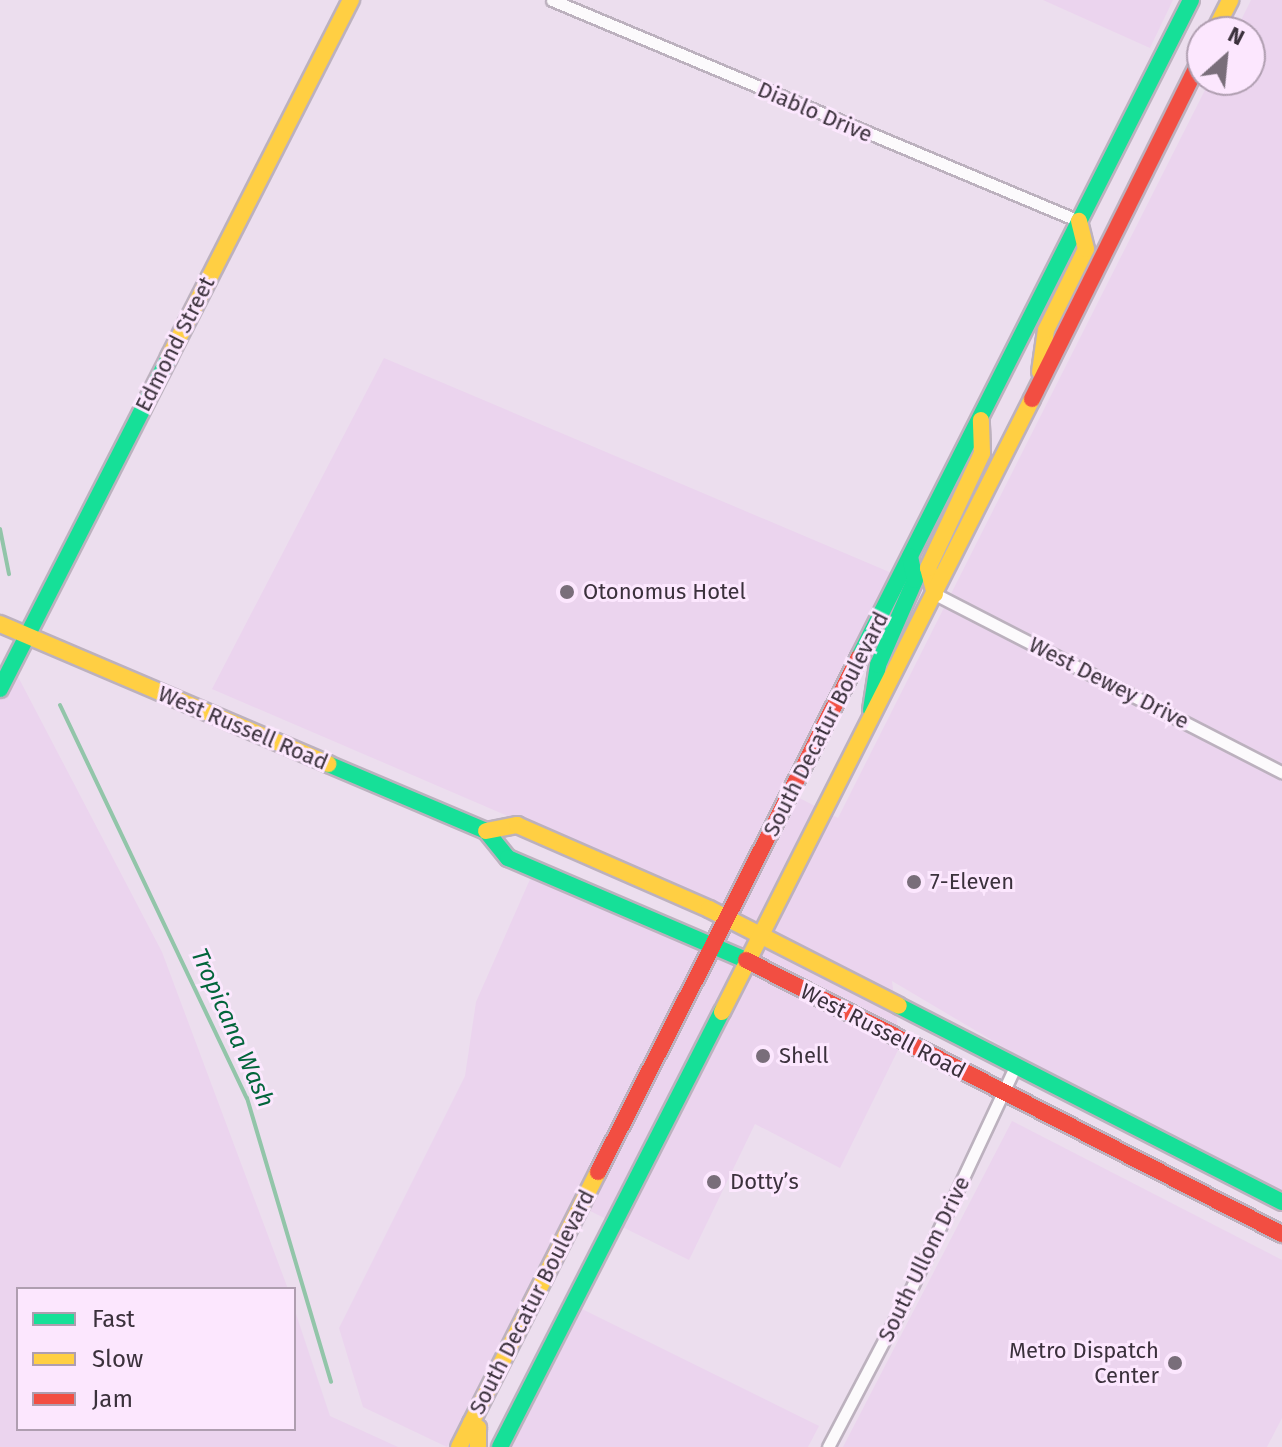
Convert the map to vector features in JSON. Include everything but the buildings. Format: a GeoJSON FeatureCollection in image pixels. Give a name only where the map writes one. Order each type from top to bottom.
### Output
{"type":"FeatureCollection","features":[{"type":"Feature","properties":{"kind":"main road","name":"Edmond Street"},"geometry":{"type":"LineString","coordinates":[[0,689],[351,0]]}},
{"type":"Feature","properties":{"kind":"main road","name":"South Decatur Boulevard"},"geometry":{"type":"LineString","coordinates":[[459,1447],[1191,0]]}},
{"type":"Feature","properties":{"kind":"main road","name":"South Decatur Boulevard"},"geometry":{"type":"LineString","coordinates":[[500,1447],[869,725],[1186,88]]}},
{"type":"Feature","properties":{"kind":"main road"},"geometry":{"type":"LineString","coordinates":[[1038,388],[1046,330],[1086,249],[1079,221]]}},
{"type":"Feature","properties":{"kind":"main road"},"geometry":{"type":"LineString","coordinates":[[935,594],[928,568],[982,453],[981,417]]}},
{"type":"Feature","properties":{"kind":"main road"},"geometry":{"type":"LineString","coordinates":[[869,725],[878,665],[915,580],[910,557]]}},
{"type":"Feature","properties":{"kind":"main road","name":"West Russell Road"},"geometry":{"type":"LineString","coordinates":[[0,624],[486,831],[508,858],[749,961],[1282,1234]]}},
{"type":"Feature","properties":{"kind":"main road","name":"West Russell Road"},"geometry":{"type":"LineString","coordinates":[[486,831],[517,825],[727,919],[1282,1202]]}},
{"type":"Feature","properties":{"kind":"main road"},"geometry":{"type":"LineString","coordinates":[[471,1423],[478,1428],[478,1447]]}},
{"type":"Feature","properties":{"kind":"street","name":"Diablo Drive"},"geometry":{"type":"LineString","coordinates":[[552,0],[1079,221]]}},
{"type":"Feature","properties":{"kind":"street","name":"West Dewey Drive"},"geometry":{"type":"LineString","coordinates":[[935,594],[1282,772]]}},
{"type":"Feature","properties":{"kind":"street","name":"South Ullom Drive"},"geometry":{"type":"LineString","coordinates":[[828,1447],[1006,1094],[1015,1067]]}},
{"type":"Feature","properties":{"kind":"shaded area"},"geometry":{"type":"Polygon","coordinates":[[[1043,0],[1173,0],[1150,48],[1043,0]]]}},
{"type":"Feature","properties":{"kind":"shaded area"},"geometry":{"type":"Polygon","coordinates":[[[1251,0],[1282,0],[1282,1212],[892,981],[900,1046],[840,1168],[755,1124],[689,1260],[572,1202],[447,1447],[363,1407],[339,1328],[465,1076],[476,1002],[531,877],[701,951],[720,907],[212,689],[384,358],[894,574],[782,789],[838,818],[1202,96],[1266,96],[1266,16],[1243,16],[1251,0]]]}},
{"type":"Feature","properties":{"kind":"shaded area"},"geometry":{"type":"Polygon","coordinates":[[[14,669],[162,952],[287,1287],[16,1287],[16,1431],[296,1431],[296,1314],[330,1416],[398,1447],[0,1447],[0,698],[14,669]]]}},
{"type":"Feature","properties":{"kind":"shaded area"},"geometry":{"type":"Polygon","coordinates":[[[1012,1121],[1282,1260],[1282,1418],[1267,1447],[843,1447],[1012,1121]]]}},
{"type":"Feature","properties":{"kind":"shaded area"},"geometry":{"type":"Polygon","coordinates":[[[582,1309],[819,1426],[808,1447],[512,1447],[582,1309]]]}},
{"type":"Feature","properties":{"kind":"waterway","name":"Tropicana Wash"},"geometry":{"type":"LineString","coordinates":[[0,529],[9,574]]}},
{"type":"Feature","properties":{"kind":"waterway","name":"Tropicana Wash"},"geometry":{"type":"LineString","coordinates":[[60,705],[247,1098],[331,1382]]}},
{"type":"Feature","properties":{"kind":"traffic: fast"},"geometry":{"type":"LineString","coordinates":[[859,657],[1191,0]]}},
{"type":"Feature","properties":{"kind":"traffic: fast"},"geometry":{"type":"LineString","coordinates":[[0,689],[169,357]]}},
{"type":"Feature","properties":{"kind":"traffic: fast"},"geometry":{"type":"LineString","coordinates":[[871,710],[878,665],[915,580],[910,557]]}},
{"type":"Feature","properties":{"kind":"traffic: fast"},"geometry":{"type":"LineString","coordinates":[[328,764],[486,831],[508,858],[746,960]]}},
{"type":"Feature","properties":{"kind":"traffic: fast"},"geometry":{"type":"LineString","coordinates":[[899,1006],[1282,1202]]}},
{"type":"Feature","properties":{"kind":"traffic: fast"},"geometry":{"type":"LineString","coordinates":[[500,1447],[722,1012]]}},
{"type":"Feature","properties":{"kind":"traffic: slow"},"geometry":{"type":"LineString","coordinates":[[169,357],[351,0]]}},
{"type":"Feature","properties":{"kind":"traffic: slow"},"geometry":{"type":"LineString","coordinates":[[1222,16],[1230,0]]}},
{"type":"Feature","properties":{"kind":"traffic: slow"},"geometry":{"type":"LineString","coordinates":[[1040,372],[1046,330],[1086,249],[1079,221]]}},
{"type":"Feature","properties":{"kind":"traffic: slow"},"geometry":{"type":"LineString","coordinates":[[722,1012],[1032,399]]}},
{"type":"Feature","properties":{"kind":"traffic: slow"},"geometry":{"type":"LineString","coordinates":[[935,594],[928,568],[982,453],[981,420]]}},
{"type":"Feature","properties":{"kind":"traffic: slow"},"geometry":{"type":"LineString","coordinates":[[0,624],[328,764]]}},
{"type":"Feature","properties":{"kind":"traffic: slow"},"geometry":{"type":"LineString","coordinates":[[486,831],[517,825],[709,909],[899,1006]]}},
{"type":"Feature","properties":{"kind":"traffic: slow"},"geometry":{"type":"LineString","coordinates":[[459,1447],[598,1172]]}},
{"type":"Feature","properties":{"kind":"traffic: slow"},"geometry":{"type":"LineString","coordinates":[[471,1423],[478,1428],[478,1447]]}},
{"type":"Feature","properties":{"kind":"traffic: jam"},"geometry":{"type":"LineString","coordinates":[[1032,399],[1186,88]]}},
{"type":"Feature","properties":{"kind":"traffic: jam"},"geometry":{"type":"LineString","coordinates":[[598,1172],[859,657]]}},
{"type":"Feature","properties":{"kind":"traffic: jam"},"geometry":{"type":"LineString","coordinates":[[746,960],[1282,1234]]}},
{"type":"Feature","properties":{"kind":"place","name":"Otonomus Hotel"},"geometry":{"type":"Point","coordinates":[567,592]}},
{"type":"Feature","properties":{"kind":"place","name":"7-Eleven"},"geometry":{"type":"Point","coordinates":[914,882]}},
{"type":"Feature","properties":{"kind":"place","name":"Shell"},"geometry":{"type":"Point","coordinates":[763,1056]}},
{"type":"Feature","properties":{"kind":"place","name":"Dotty’s"},"geometry":{"type":"Point","coordinates":[714,1182]}},
{"type":"Feature","properties":{"kind":"place","name":"Metro Dispatch Center"},"geometry":{"type":"Point","coordinates":[1175,1363]}}]}
